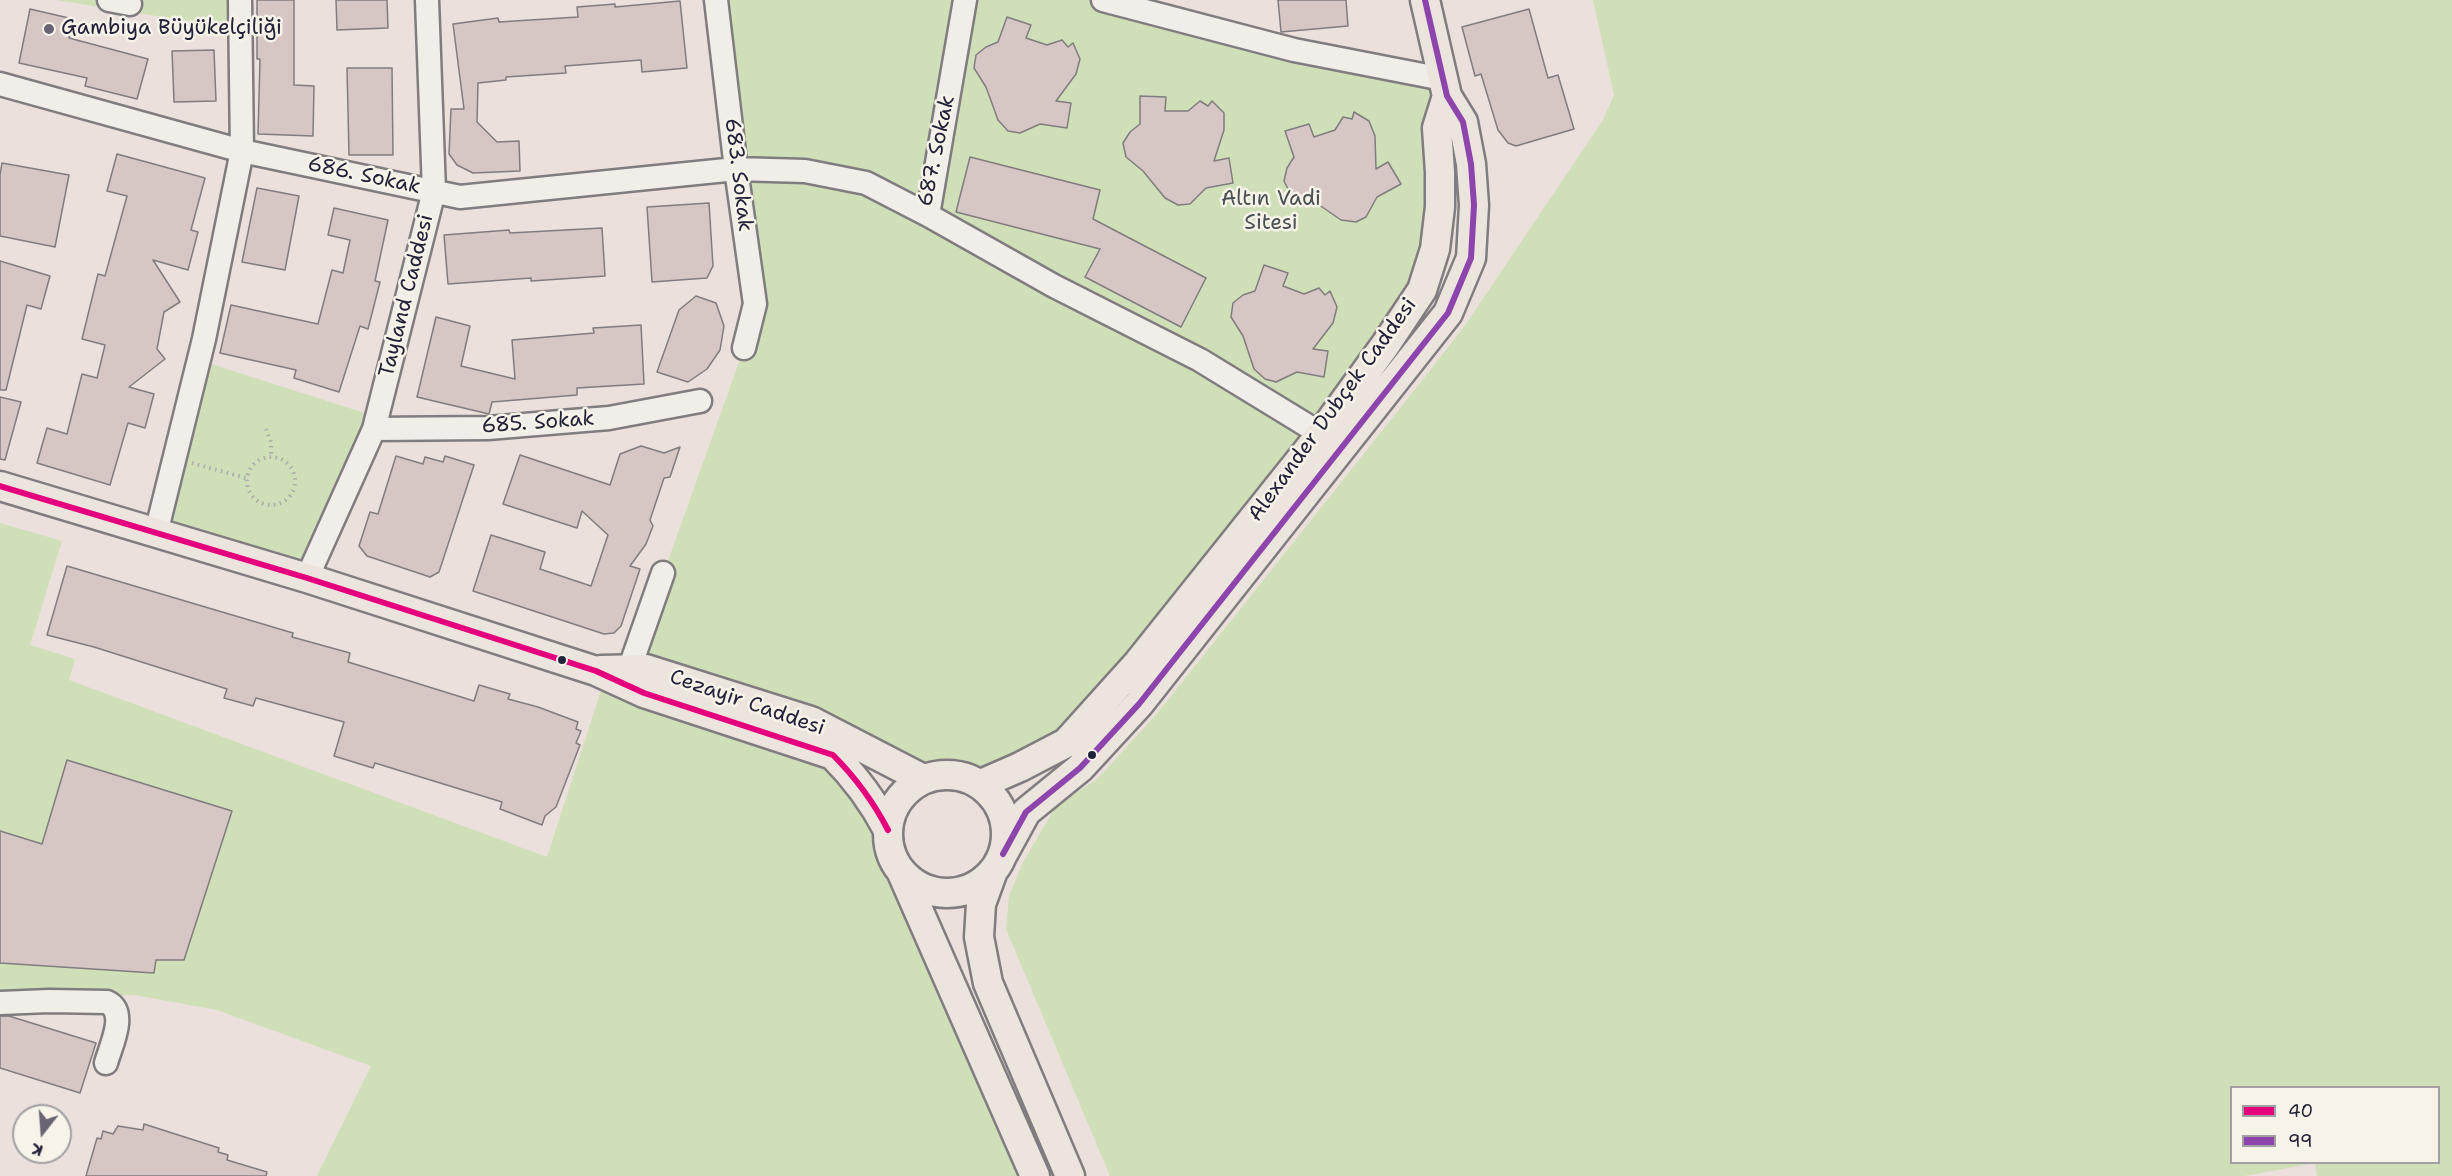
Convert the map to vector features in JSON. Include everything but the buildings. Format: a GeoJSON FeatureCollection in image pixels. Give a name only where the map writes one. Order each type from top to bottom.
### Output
{"type":"FeatureCollection","features":[{"type":"Feature","properties":{"kind":"main road"},"geometry":{"type":"LineString","coordinates":[[1425,0],[1445,87]]}},
{"type":"Feature","properties":{"kind":"main road","name":"Alexander Dubçek Caddesi"},"geometry":{"type":"LineString","coordinates":[[981,784],[1066,743],[1138,663],[1321,434],[1422,290],[1435,249],[1440,195],[1437,128],[1445,87]]}},
{"type":"Feature","properties":{"kind":"main road","name":"Alexander Dubçek Caddesi"},"geometry":{"type":"LineString","coordinates":[[998,863],[1026,812],[1080,768],[1139,704],[1448,313],[1471,258],[1474,205],[1471,164],[1463,122],[1445,87]]}},
{"type":"Feature","properties":{"kind":"main road","name":"Cezayir Caddesi"},"geometry":{"type":"LineString","coordinates":[[0,486],[307,578],[596,670],[640,677],[789,727],[833,754],[856,778],[876,806],[888,830]]}},
{"type":"Feature","properties":{"kind":"main road","name":"Cezayir Caddesi"},"geometry":{"type":"LineString","coordinates":[[789,727],[811,721],[923,779]]}},
{"type":"Feature","properties":{"kind":"main road"},"geometry":{"type":"LineString","coordinates":[[1035,1176],[889,846],[888,830],[894,807],[906,790],[923,779],[942,774],[962,777],[981,784],[995,798],[1004,816],[1007,835],[981,903],[979,937],[988,983],[1070,1176]]}},
{"type":"Feature","properties":{"kind":"main road"},"geometry":{"type":"LineString","coordinates":[[900,869],[909,879],[925,889],[943,893],[962,891],[979,884],[998,863]]}},
{"type":"Feature","properties":{"kind":"street"},"geometry":{"type":"LineString","coordinates":[[156,533],[204,339],[242,151],[240,0]]}},
{"type":"Feature","properties":{"kind":"street","name":"Tayland Caddesi"},"geometry":{"type":"LineString","coordinates":[[307,578],[374,429],[434,191],[429,0]]}},
{"type":"Feature","properties":{"kind":"street","name":"683. Sokak"},"geometry":{"type":"LineString","coordinates":[[717,0],[736,169],[755,304],[744,348]]}},
{"type":"Feature","properties":{"kind":"street","name":"687. Sokak"},"geometry":{"type":"LineString","coordinates":[[736,169],[805,171],[866,183],[928,215],[965,0]]}},
{"type":"Feature","properties":{"kind":"street"},"geometry":{"type":"LineString","coordinates":[[1103,0],[1445,87]]}},
{"type":"Feature","properties":{"kind":"street","name":"686. Sokak"},"geometry":{"type":"LineString","coordinates":[[0,84],[242,151],[460,197],[736,169]]}},
{"type":"Feature","properties":{"kind":"street"},"geometry":{"type":"LineString","coordinates":[[928,215],[1054,285],[1200,360],[1321,434]]}},
{"type":"Feature","properties":{"kind":"street","name":"685. Sokak"},"geometry":{"type":"LineString","coordinates":[[374,429],[488,428],[609,418],[700,401]]}},
{"type":"Feature","properties":{"kind":"street"},"geometry":{"type":"LineString","coordinates":[[640,677],[663,573]]}},
{"type":"Feature","properties":{"kind":"street"},"geometry":{"type":"LineString","coordinates":[[0,1003],[107,1002],[113,1005],[117,1009],[118,1018],[106,1063]]}},
{"type":"Feature","properties":{"kind":"path"},"geometry":{"type":"LineString","coordinates":[[266,429],[271,442],[271,457]]}},
{"type":"Feature","properties":{"kind":"path"},"geometry":{"type":"LineString","coordinates":[[271,457],[282,459],[293,471],[295,488],[284,502],[277,505],[261,504],[249,493],[246,478],[252,464],[271,457]]}},
{"type":"Feature","properties":{"kind":"path"},"geometry":{"type":"LineString","coordinates":[[175,458],[246,478]]}},
{"type":"Feature","properties":{"kind":"green space"},"geometry":{"type":"Polygon","coordinates":[[[56,0],[232,0],[232,28],[56,0]]]}},
{"type":"Feature","properties":{"kind":"green space","name":"Altın Vadi Sitesi"},"geometry":{"type":"Polygon","coordinates":[[[716,0],[1103,0],[1443,79],[1422,290],[1138,663],[1020,767],[963,776],[811,721],[629,670],[744,348],[755,304],[716,0]]]}},
{"type":"Feature","properties":{"kind":"green space"},"geometry":{"type":"Polygon","coordinates":[[[1593,0],[2452,0],[2452,1176],[2317,1176],[2315,1164],[2440,1164],[2440,1086],[2230,1086],[2230,1164],[2310,1164],[2244,1176],[1110,1176],[1006,929],[1009,896],[1022,864],[1056,806],[1097,779],[1156,715],[1432,368],[1466,324],[1603,120],[1614,95],[1593,0]]]}},
{"type":"Feature","properties":{"kind":"green space"},"geometry":{"type":"Polygon","coordinates":[[[199,360],[377,417],[307,578],[156,533],[199,360]]]}},
{"type":"Feature","properties":{"kind":"green space"},"geometry":{"type":"Polygon","coordinates":[[[0,523],[62,541],[30,645],[75,659],[69,680],[547,857],[606,675],[833,755],[888,830],[889,846],[896,865],[1035,1176],[317,1176],[371,1066],[217,1010],[134,995],[0,1000],[0,523]]]}},
{"type":"Feature","properties":{"kind":"transit line","name":"99"},"geometry":{"type":"LineString","coordinates":[[1003,854],[1026,812],[1080,768],[1139,704],[1448,313],[1471,258],[1474,205],[1471,164],[1463,122],[1447,96],[1425,0]]}},
{"type":"Feature","properties":{"kind":"transit line","name":"40"},"geometry":{"type":"LineString","coordinates":[[0,486],[307,578],[596,671],[644,693],[833,755],[864,790],[888,830]]}},
{"type":"Feature","properties":{"kind":"place","name":"Gambiya Büyükelçiliği"},"geometry":{"type":"Point","coordinates":[49,29]}}]}
